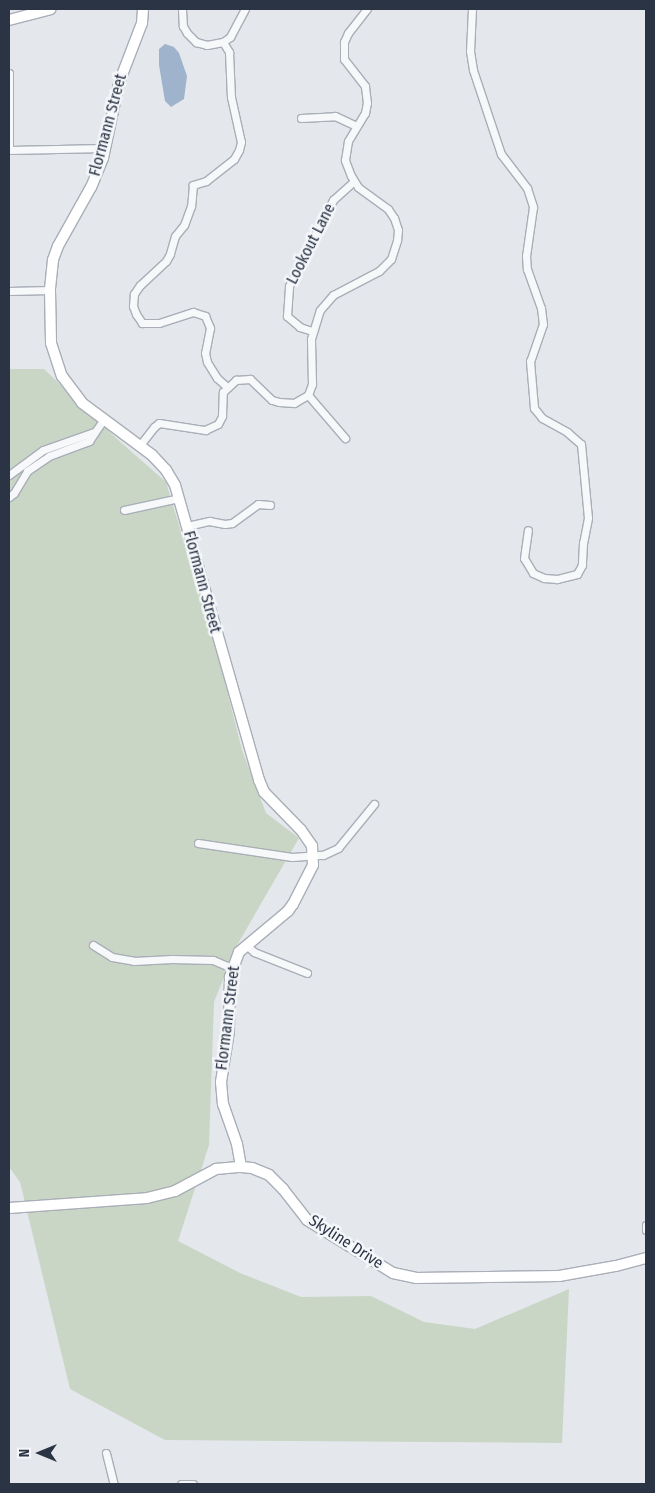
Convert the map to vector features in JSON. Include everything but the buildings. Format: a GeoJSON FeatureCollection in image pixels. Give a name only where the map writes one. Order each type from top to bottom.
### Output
{"type":"FeatureCollection","features":[{"type":"Feature","properties":{"kind":"street"},"geometry":{"type":"LineString","coordinates":[[9,20],[51,9]]}},
{"type":"Feature","properties":{"kind":"street","name":"Flormann Street"},"geometry":{"type":"LineString","coordinates":[[143,9],[142,23],[119,83],[105,148],[91,187],[58,246],[53,260],[50,290],[51,343],[62,376],[82,403],[140,445],[166,470],[175,485],[206,601],[259,780],[272,800],[308,839],[314,856],[310,874],[288,911],[246,945],[232,968],[228,1031],[221,1082],[223,1104],[238,1144],[241,1167]]}},
{"type":"Feature","properties":{"kind":"street"},"geometry":{"type":"LineString","coordinates":[[182,9],[183,26],[192,38],[207,45],[223,42],[235,29],[245,9]]}},
{"type":"Feature","properties":{"kind":"street"},"geometry":{"type":"LineString","coordinates":[[140,445],[159,423],[205,430],[218,424],[222,416],[223,392],[236,380],[244,378],[256,383],[272,400],[279,402],[294,403],[308,395],[312,384],[312,331],[320,310],[333,295],[385,267],[396,248],[398,230],[394,218],[388,209],[354,182],[345,160],[348,141],[364,113],[367,93],[359,78],[348,66],[344,50],[348,33],[367,9]]}},
{"type":"Feature","properties":{"kind":"street"},"geometry":{"type":"LineString","coordinates":[[472,9],[470,51],[473,70],[501,154],[527,188],[533,207],[526,256],[527,269],[542,308],[542,324],[530,361],[534,408],[542,418],[568,432],[581,444],[588,518],[583,543],[582,565],[577,574],[557,579],[544,578],[533,573],[524,558],[528,530]]}},
{"type":"Feature","properties":{"kind":"street"},"geometry":{"type":"LineString","coordinates":[[223,42],[229,52],[231,97],[241,142],[239,150],[234,159],[206,181],[193,184],[191,206],[184,225],[175,236],[170,254],[166,261],[140,285],[134,294],[134,306],[136,314],[142,323],[159,323],[192,312],[205,316],[210,328],[205,353],[217,378],[227,387]]}},
{"type":"Feature","properties":{"kind":"street"},"geometry":{"type":"LineString","coordinates":[[9,73],[9,150],[105,148]]}},
{"type":"Feature","properties":{"kind":"street"},"geometry":{"type":"LineString","coordinates":[[301,118],[335,116],[356,126]]}},
{"type":"Feature","properties":{"kind":"street","name":"Lookout Lane"},"geometry":{"type":"LineString","coordinates":[[312,331],[300,327],[287,316],[289,286],[333,200],[354,182]]}},
{"type":"Feature","properties":{"kind":"street"},"geometry":{"type":"LineString","coordinates":[[9,291],[50,290]]}},
{"type":"Feature","properties":{"kind":"street"},"geometry":{"type":"LineString","coordinates":[[308,395],[345,438]]}},
{"type":"Feature","properties":{"kind":"street"},"geometry":{"type":"LineString","coordinates":[[9,497],[27,471],[38,462],[90,441],[103,420]]}},
{"type":"Feature","properties":{"kind":"street"},"geometry":{"type":"LineString","coordinates":[[9,474],[43,450],[94,432]]}},
{"type":"Feature","properties":{"kind":"street"},"geometry":{"type":"LineString","coordinates":[[124,510],[179,498]]}},
{"type":"Feature","properties":{"kind":"street"},"geometry":{"type":"LineString","coordinates":[[187,526],[209,521],[225,524],[232,523],[258,504],[270,505]]}},
{"type":"Feature","properties":{"kind":"street"},"geometry":{"type":"LineString","coordinates":[[198,843],[292,857],[331,853],[338,848],[374,804]]}},
{"type":"Feature","properties":{"kind":"street"},"geometry":{"type":"LineString","coordinates":[[93,945],[112,957],[134,961],[212,960],[232,968]]}},
{"type":"Feature","properties":{"kind":"street"},"geometry":{"type":"LineString","coordinates":[[246,945],[254,952],[307,973]]}},
{"type":"Feature","properties":{"kind":"street","name":"Skyline Drive"},"geometry":{"type":"LineString","coordinates":[[9,1208],[147,1198],[174,1191],[216,1169],[241,1167],[252,1168],[269,1175],[283,1189],[307,1220],[393,1273],[416,1278],[559,1276],[616,1266],[646,1258]]}},
{"type":"Feature","properties":{"kind":"street"},"geometry":{"type":"LineString","coordinates":[[646,1224],[646,1230]]}},
{"type":"Feature","properties":{"kind":"street"},"geometry":{"type":"LineString","coordinates":[[106,1453],[114,1484]]}},
{"type":"Feature","properties":{"kind":"street"},"geometry":{"type":"LineString","coordinates":[[181,1484],[193,1484]]}},
{"type":"Feature","properties":{"kind":"green space"},"geometry":{"type":"Polygon","coordinates":[[[9,369],[44,369],[117,439],[166,482],[218,655],[242,750],[266,813],[299,838],[236,947],[214,1002],[209,1145],[178,1241],[240,1273],[301,1297],[371,1296],[424,1322],[475,1329],[569,1289],[562,1443],[165,1440],[70,1389],[20,1182],[9,1167],[9,369]]]}},
{"type":"Feature","properties":{"kind":"water"},"geometry":{"type":"Polygon","coordinates":[[[165,44],[174,47],[179,53],[187,76],[184,99],[171,107],[165,101],[159,65],[159,49],[165,44]]]}}]}
